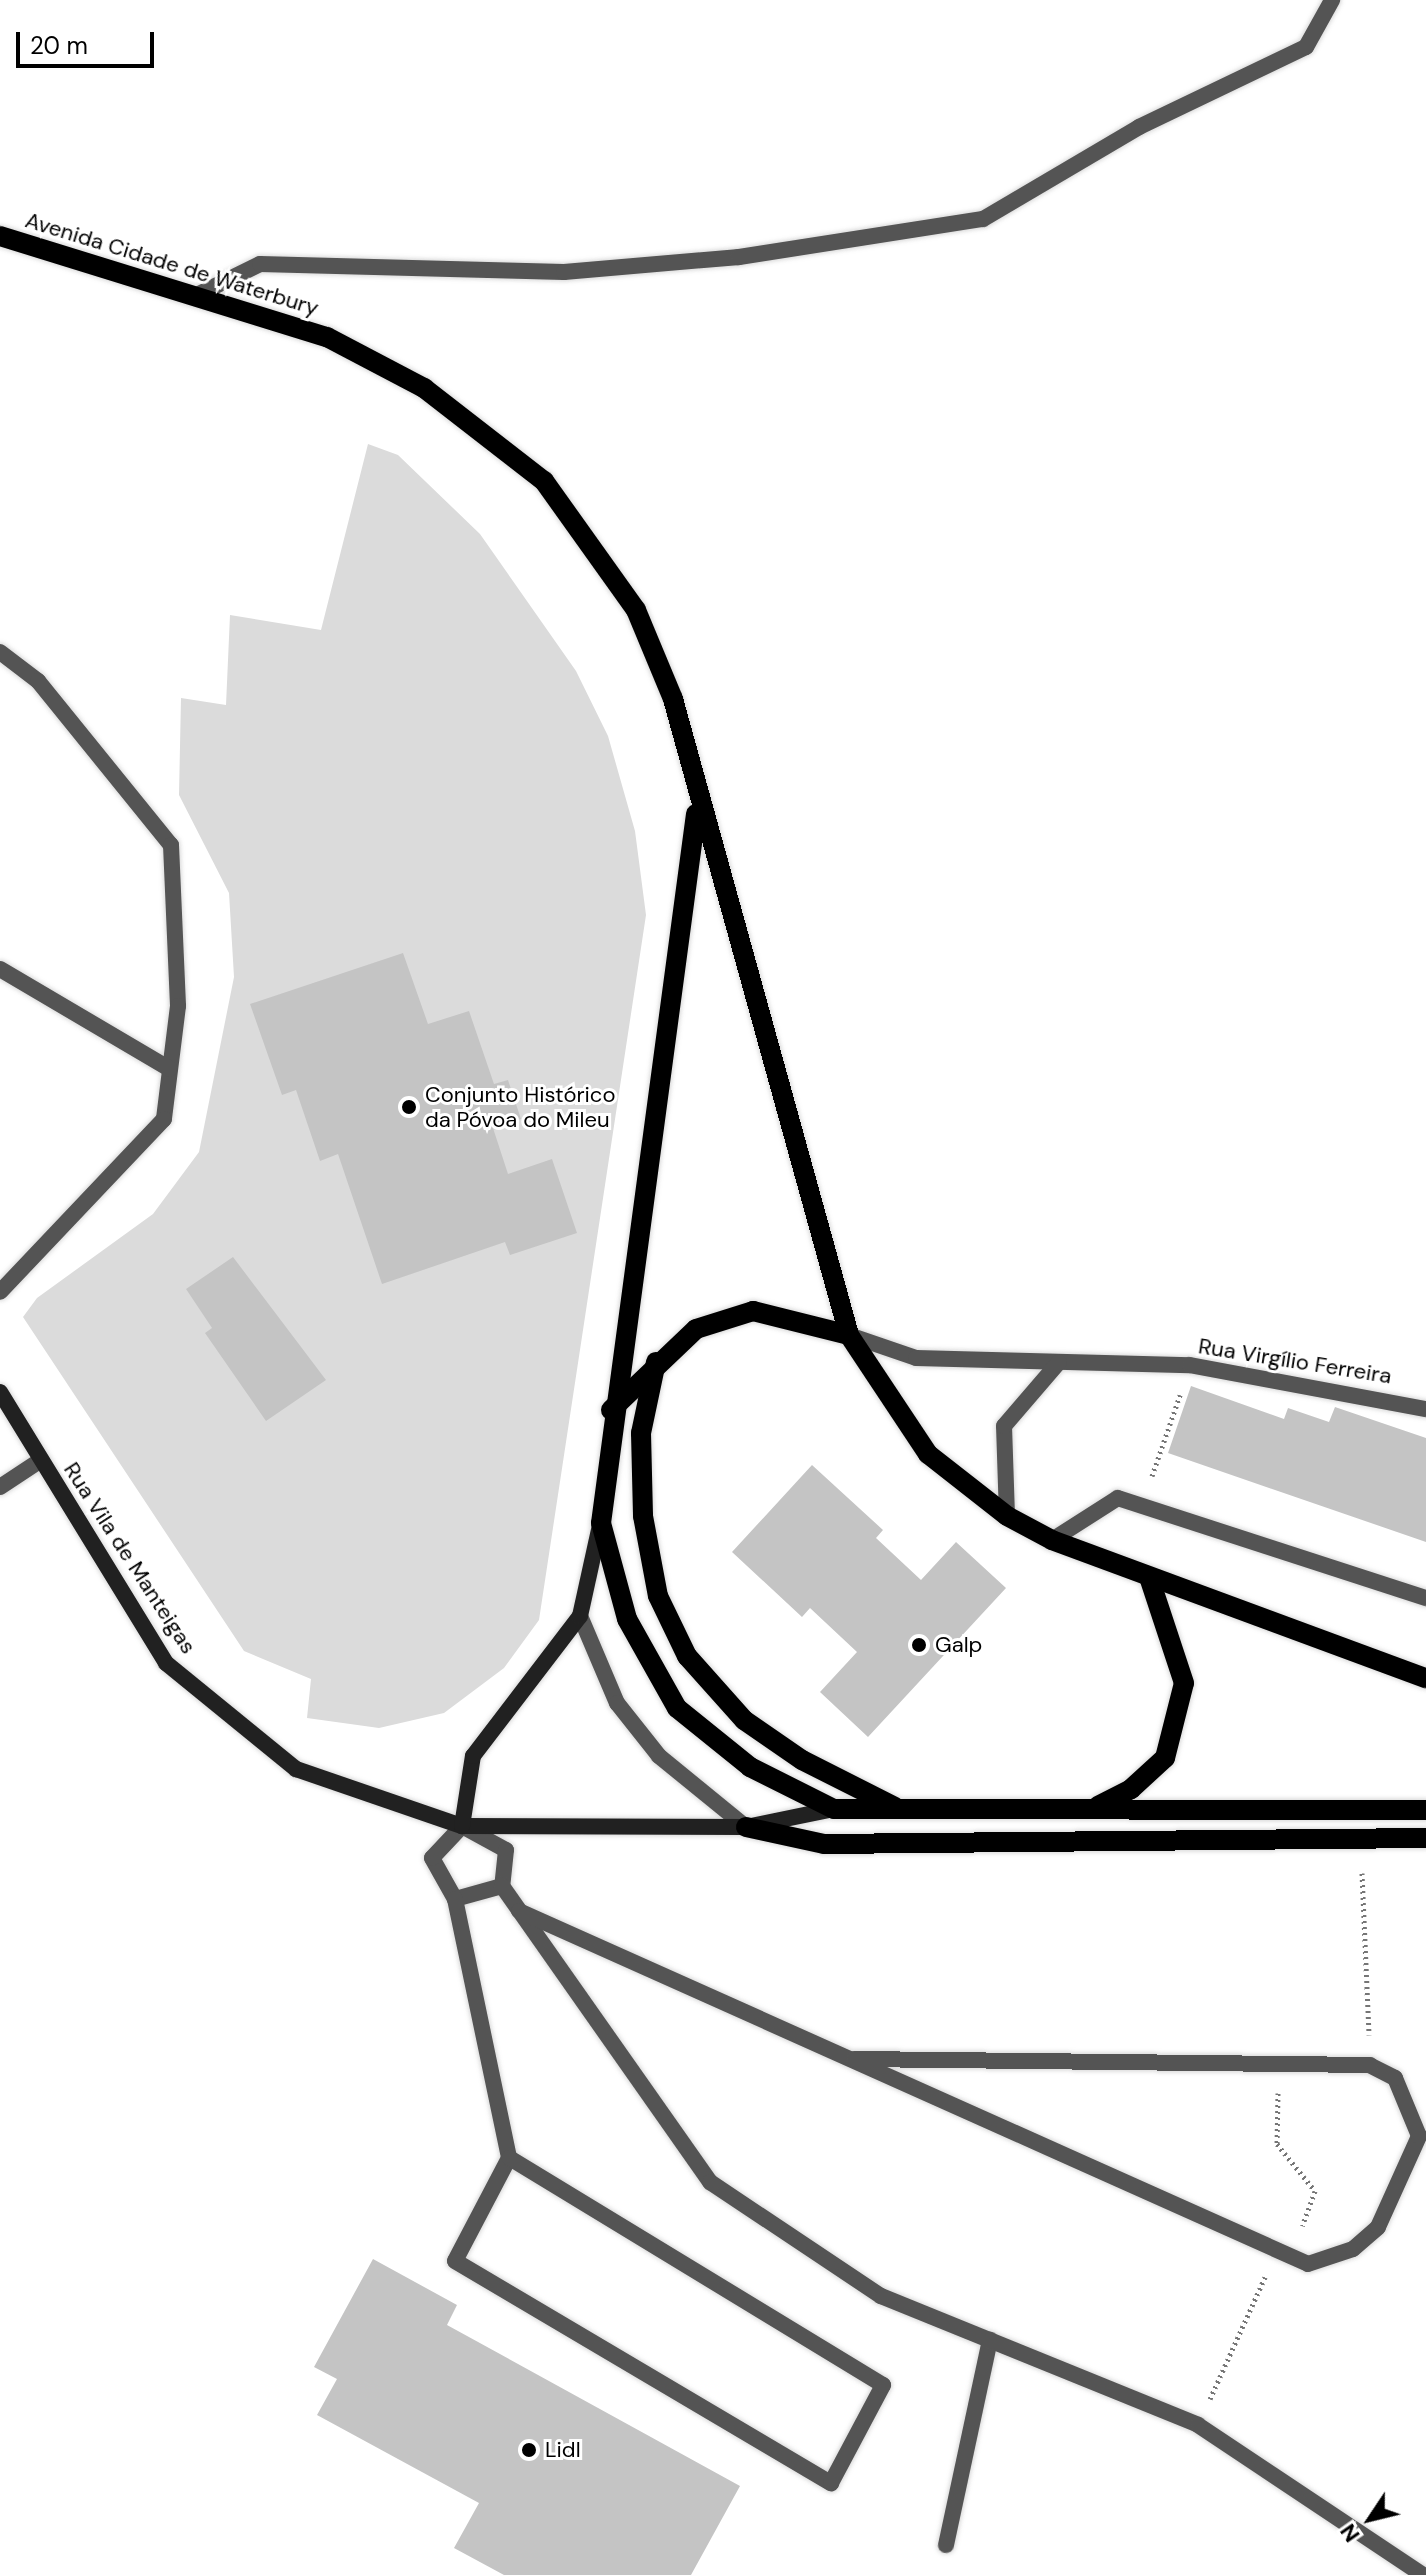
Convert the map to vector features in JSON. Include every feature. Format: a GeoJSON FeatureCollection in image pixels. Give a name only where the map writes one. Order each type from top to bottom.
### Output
{"type":"FeatureCollection","features":[{"type":"Feature","properties":{"kind":"main road","name":"Avenida Cidade de Waterbury"},"geometry":{"type":"LineString","coordinates":[[0,236],[199,294],[327,337],[424,388],[544,481],[636,610],[673,699],[697,806],[849,1335],[928,1454],[1007,1516],[1052,1540],[1150,1580],[1426,1678]]}},
{"type":"Feature","properties":{"kind":"main road"},"geometry":{"type":"LineString","coordinates":[[462,1826],[473,1756],[580,1616],[601,1523],[611,1410],[659,1110],[697,806]]}},
{"type":"Feature","properties":{"kind":"main road"},"geometry":{"type":"LineString","coordinates":[[611,1410],[656,1362],[696,1329],[753,1311],[849,1335]]}},
{"type":"Feature","properties":{"kind":"main road"},"geometry":{"type":"LineString","coordinates":[[656,1362],[641,1433],[643,1516],[658,1596],[687,1656],[744,1720],[802,1760],[900,1809]]}},
{"type":"Feature","properties":{"kind":"main road","name":"Rua Vila de Manteigas"},"geometry":{"type":"LineString","coordinates":[[0,1392],[166,1663],[296,1769],[462,1826],[746,1827],[834,1809]]}},
{"type":"Feature","properties":{"kind":"main road"},"geometry":{"type":"LineString","coordinates":[[601,1523],[627,1619],[677,1708],[750,1767],[834,1809],[1426,1810]]}},
{"type":"Feature","properties":{"kind":"main road"},"geometry":{"type":"LineString","coordinates":[[1091,1809],[1131,1789],[1165,1758],[1184,1683],[1150,1580]]}},
{"type":"Feature","properties":{"kind":"main road"},"geometry":{"type":"LineString","coordinates":[[746,1827],[824,1844],[1426,1838]]}},
{"type":"Feature","properties":{"kind":"street"},"geometry":{"type":"LineString","coordinates":[[199,294],[260,264],[564,272],[739,257],[983,219],[1139,127],[1306,47],[1332,0]]}},
{"type":"Feature","properties":{"kind":"street"},"geometry":{"type":"LineString","coordinates":[[0,652],[38,681],[171,845],[178,1006],[164,1119],[0,1292]]}},
{"type":"Feature","properties":{"kind":"street"},"geometry":{"type":"LineString","coordinates":[[0,969],[170,1069]]}},
{"type":"Feature","properties":{"kind":"street","name":"Rua Virgílio Ferreira"},"geometry":{"type":"LineString","coordinates":[[849,1335],[916,1358],[1190,1365],[1426,1409]]}},
{"type":"Feature","properties":{"kind":"street"},"geometry":{"type":"LineString","coordinates":[[1007,1516],[1004,1426],[1059,1362]]}},
{"type":"Feature","properties":{"kind":"street"},"geometry":{"type":"LineString","coordinates":[[0,1487],[41,1460]]}},
{"type":"Feature","properties":{"kind":"street"},"geometry":{"type":"LineString","coordinates":[[1052,1540],[1118,1498],[1426,1598]]}},
{"type":"Feature","properties":{"kind":"street"},"geometry":{"type":"LineString","coordinates":[[580,1616],[617,1703],[659,1756],[746,1827]]}},
{"type":"Feature","properties":{"kind":"street"},"geometry":{"type":"LineString","coordinates":[[509,2158],[883,2385],[831,2483],[455,2261],[509,2158],[455,1899],[432,1858],[462,1826],[506,1850],[502,1886],[710,2182],[881,2296],[1198,2425],[1423,2575]]}},
{"type":"Feature","properties":{"kind":"street"},"geometry":{"type":"LineString","coordinates":[[455,1899],[502,1886]]}},
{"type":"Feature","properties":{"kind":"street"},"geometry":{"type":"LineString","coordinates":[[519,1911],[854,2059],[1282,2256],[1308,2264],[1353,2249],[1390,2210],[1419,2136],[1395,2078],[1370,2065],[854,2059]]}},
{"type":"Feature","properties":{"kind":"street"},"geometry":{"type":"LineString","coordinates":[[946,2545],[990,2340]]}},
{"type":"Feature","properties":{"kind":"path"},"geometry":{"type":"LineString","coordinates":[[1142,1504],[1190,1365]]}},
{"type":"Feature","properties":{"kind":"path"},"geometry":{"type":"LineString","coordinates":[[1361,1840],[1370,2065]]}},
{"type":"Feature","properties":{"kind":"path"},"geometry":{"type":"LineString","coordinates":[[1198,2425],[1315,2191],[1277,2144],[1278,2064]]}},
{"type":"Feature","properties":{"kind":"shaded area"},"geometry":{"type":"Polygon","coordinates":[[[368,444],[398,455],[480,534],[576,671],[608,736],[635,831],[646,915],[539,1620],[504,1668],[444,1713],[379,1728],[307,1718],[311,1679],[244,1651],[23,1317],[37,1298],[153,1214],[199,1152],[234,977],[229,893],[179,795],[181,698],[226,705],[230,615],[321,630],[368,444]]]}},
{"type":"Feature","properties":{"kind":"building","name":"Conjunto Histórico da Póvoa do Mileu"},"geometry":{"type":"Polygon","coordinates":[[[403,953],[428,1024],[469,1011],[494,1084],[508,1080],[521,1119],[493,1128],[508,1174],[552,1159],[577,1233],[510,1255],[505,1242],[382,1284],[338,1154],[320,1161],[296,1090],[282,1095],[250,1004],[403,953]]]}},
{"type":"Feature","properties":{"kind":"building"},"geometry":{"type":"Polygon","coordinates":[[[233,1257],[326,1380],[266,1421],[205,1333],[212,1328],[186,1289],[233,1257]]]}},
{"type":"Feature","properties":{"kind":"building"},"geometry":{"type":"Polygon","coordinates":[[[1191,1386],[1284,1419],[1288,1408],[1329,1422],[1335,1407],[1426,1438],[1426,1542],[1168,1453],[1191,1386]]]}},
{"type":"Feature","properties":{"kind":"building"},"geometry":{"type":"Polygon","coordinates":[[[812,1465],[883,1530],[876,1538],[921,1580],[956,1542],[1006,1588],[868,1737],[820,1692],[857,1652],[810,1608],[802,1617],[732,1552],[812,1465]]]}},
{"type":"Feature","properties":{"kind":"building","name":"Lidl"},"geometry":{"type":"Polygon","coordinates":[[[373,2259],[457,2305],[447,2325],[740,2486],[691,2575],[504,2575],[454,2548],[479,2503],[317,2415],[337,2379],[314,2367],[373,2259]]]}},
{"type":"Feature","properties":{"kind":"place","name":"Conjunto Histórico da Póvoa do Mileu"},"geometry":{"type":"Point","coordinates":[409,1107]}},
{"type":"Feature","properties":{"kind":"place","name":"Galp"},"geometry":{"type":"Point","coordinates":[919,1645]}},
{"type":"Feature","properties":{"kind":"place","name":"Lidl"},"geometry":{"type":"Point","coordinates":[529,2450]}}]}
